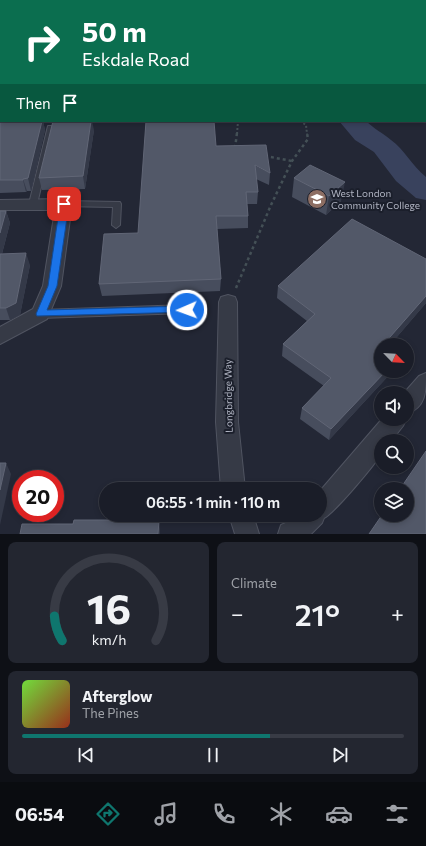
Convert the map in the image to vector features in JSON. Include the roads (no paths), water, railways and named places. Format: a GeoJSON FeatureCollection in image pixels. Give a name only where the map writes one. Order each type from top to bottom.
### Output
{"type":"FeatureCollection","features":[{"type":"Feature","properties":{"kind":"street"},"geometry":{"type":"LineString","coordinates":[[0,205],[64,204],[52,286],[40,314],[0,336]]}},
{"type":"Feature","properties":{"kind":"street","name":"Longbridge Way"},"geometry":{"type":"LineString","coordinates":[[232,482],[227,422],[233,294]]}},
{"type":"Feature","properties":{"kind":"street"},"geometry":{"type":"LineString","coordinates":[[414,397],[426,382]]}},
{"type":"Feature","properties":{"kind":"street"},"geometry":{"type":"LineString","coordinates":[[327,501],[389,426]]}},
{"type":"Feature","properties":{"kind":"street"},"geometry":{"type":"LineString","coordinates":[[243,522],[247,534]]}},
{"type":"Feature","properties":{"kind":"street"},"geometry":{"type":"LineString","coordinates":[[290,534],[297,531],[306,522]]}},
{"type":"Feature","properties":{"kind":"lane"},"geometry":{"type":"LineString","coordinates":[[33,204],[51,128]]}},
{"type":"Feature","properties":{"kind":"lane"},"geometry":{"type":"LineString","coordinates":[[64,204],[117,204],[116,225]]}},
{"type":"Feature","properties":{"kind":"lane"},"geometry":{"type":"LineString","coordinates":[[40,314],[187,310]]}},
{"type":"Feature","properties":{"kind":"waterway"},"geometry":{"type":"LineString","coordinates":[[353,122],[364,134],[383,146],[406,175],[426,191]]}},
{"type":"Feature","properties":{"kind":"place","name":"West London Community College"},"geometry":{"type":"Point","coordinates":[317,199]}}]}
